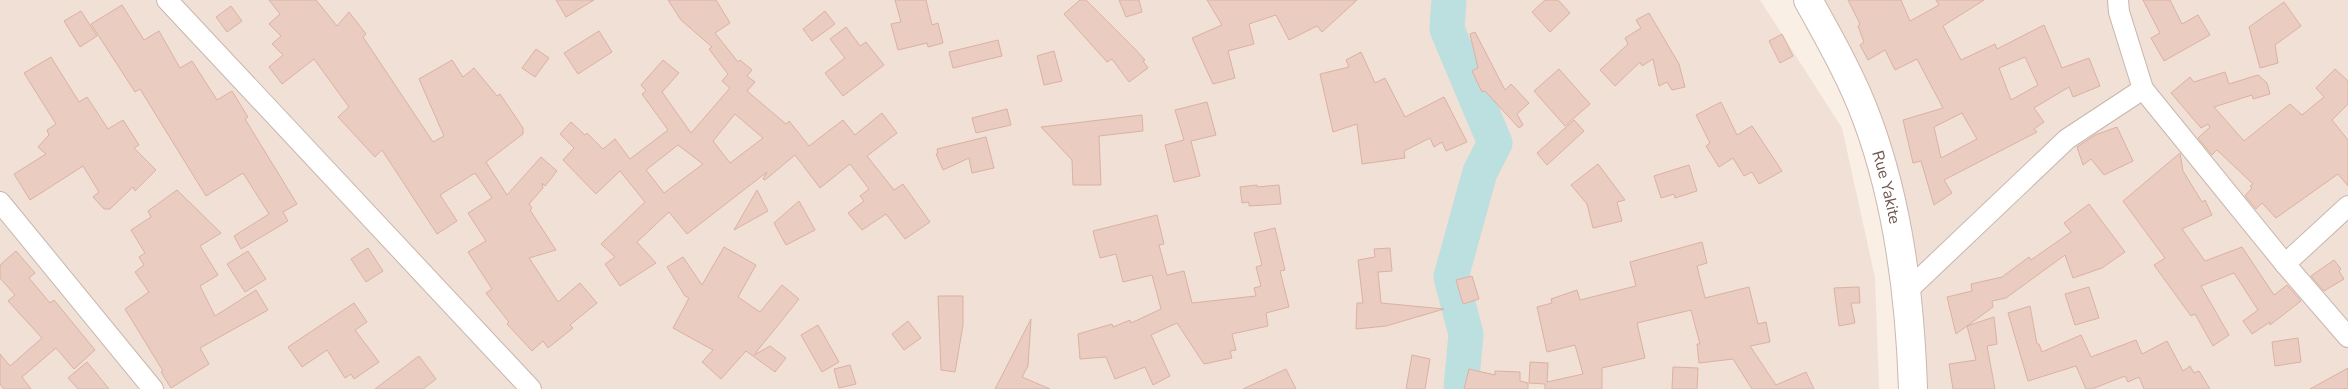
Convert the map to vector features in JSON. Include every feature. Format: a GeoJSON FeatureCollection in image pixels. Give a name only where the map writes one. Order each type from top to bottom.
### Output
{"type":"FeatureCollection","features":[{"type":"Feature","properties":{"kind":"main road","name":"Rue Yakite"},"geometry":{"type":"LineString","coordinates":[[1808,0],[1834,47],[1867,119],[1892,206],[1907,291],[1913,389]]}},
{"type":"Feature","properties":{"kind":"street"},"geometry":{"type":"LineString","coordinates":[[167,0],[531,389]]}},
{"type":"Feature","properties":{"kind":"street"},"geometry":{"type":"LineString","coordinates":[[2118,0],[2119,12],[2143,89],[2285,264],[2348,337]]}},
{"type":"Feature","properties":{"kind":"street"},"geometry":{"type":"LineString","coordinates":[[1907,291],[2067,139],[2143,89]]}},
{"type":"Feature","properties":{"kind":"street"},"geometry":{"type":"LineString","coordinates":[[0,202],[153,389]]}},
{"type":"Feature","properties":{"kind":"street"},"geometry":{"type":"LineString","coordinates":[[2285,264],[2348,206]]}},
{"type":"Feature","properties":{"kind":"shaded area"},"geometry":{"type":"Polygon","coordinates":[[[0,0],[1760,0],[1842,128],[1875,278],[1879,389],[0,389],[0,0]]]}},
{"type":"Feature","properties":{"kind":"shaded area"},"geometry":{"type":"Polygon","coordinates":[[[1825,0],[2348,0],[2348,389],[1918,389],[1885,140],[1825,0]]]}},
{"type":"Feature","properties":{"kind":"building"},"geometry":{"type":"Polygon","coordinates":[[[269,0],[316,0],[337,26],[349,12],[366,34],[363,37],[433,142],[444,136],[419,79],[452,60],[463,77],[474,68],[497,96],[500,94],[523,128],[523,134],[486,162],[507,195],[541,157],[557,171],[545,186],[542,183],[543,188],[529,204],[532,208],[530,210],[556,250],[529,258],[558,302],[580,283],[597,303],[570,325],[573,328],[548,348],[543,341],[532,351],[507,324],[509,322],[486,293],[492,289],[468,252],[486,241],[468,213],[492,198],[475,173],[440,195],[457,221],[437,234],[382,150],[375,157],[338,117],[349,107],[314,59],[282,84],[269,67],[283,55],[272,44],[281,36],[269,24],[280,14],[269,0]]]}},
{"type":"Feature","properties":{"kind":"building"},"geometry":{"type":"Polygon","coordinates":[[[556,0],[594,0],[566,17],[556,0]]]}},
{"type":"Feature","properties":{"kind":"building"},"geometry":{"type":"Polygon","coordinates":[[[668,0],[716,0],[730,23],[715,33],[738,62],[740,60],[752,70],[747,76],[755,82],[747,91],[786,124],[789,121],[809,146],[843,120],[855,135],[882,113],[897,133],[867,156],[894,190],[903,184],[930,222],[905,239],[886,214],[862,230],[848,213],[864,201],[860,196],[869,189],[850,164],[820,188],[795,155],[765,180],[763,179],[767,172],[687,234],[669,212],[637,242],[656,263],[620,286],[605,264],[615,257],[601,244],[645,202],[620,171],[596,194],[563,160],[574,148],[560,134],[571,122],[585,135],[587,133],[603,149],[615,139],[630,159],[668,130],[642,94],[646,91],[641,85],[663,60],[679,73],[662,92],[691,133],[730,88],[722,81],[728,74],[709,49],[712,47],[681,20],[668,0]],[[735,114],[713,141],[730,163],[763,138],[735,114]],[[678,145],[646,170],[664,193],[703,164],[678,145]]]}},
{"type":"Feature","properties":{"kind":"building"},"geometry":{"type":"Polygon","coordinates":[[[895,0],[926,0],[932,25],[938,23],[943,43],[928,47],[927,43],[898,50],[891,24],[901,22],[895,0]]]}},
{"type":"Feature","properties":{"kind":"building"},"geometry":{"type":"Polygon","coordinates":[[[1080,0],[1086,0],[1134,48],[1145,60],[1143,61],[1148,68],[1129,82],[1112,59],[1107,62],[1064,14],[1080,0]]]}},
{"type":"Feature","properties":{"kind":"building"},"geometry":{"type":"Polygon","coordinates":[[[1119,0],[1139,0],[1142,12],[1126,17],[1119,0]]]}},
{"type":"Feature","properties":{"kind":"building"},"geometry":{"type":"Polygon","coordinates":[[[1207,0],[1357,0],[1322,32],[1317,26],[1289,40],[1276,15],[1249,24],[1254,44],[1228,51],[1235,78],[1213,84],[1192,38],[1222,25],[1207,0]]]}},
{"type":"Feature","properties":{"kind":"building"},"geometry":{"type":"Polygon","coordinates":[[[1545,0],[1558,0],[1570,13],[1550,32],[1532,12],[1545,0]]]}},
{"type":"Feature","properties":{"kind":"building"},"geometry":{"type":"Polygon","coordinates":[[[1848,0],[1901,0],[1910,21],[1939,5],[1936,0],[1984,0],[1943,26],[1961,60],[1995,44],[1997,49],[2044,25],[2062,68],[2089,58],[2100,86],[2073,97],[2069,87],[2034,108],[2044,122],[2034,129],[2037,132],[1944,180],[1952,193],[1934,205],[1921,161],[1913,163],[1903,120],[1943,108],[1917,59],[1895,70],[1885,50],[1868,60],[1860,45],[1864,42],[1858,26],[1860,24],[1848,0]],[[2025,57],[1999,68],[2011,100],[2038,85],[2025,57]],[[1962,113],[1934,127],[1941,158],[1977,139],[1962,113]]]}},
{"type":"Feature","properties":{"kind":"building"},"geometry":{"type":"Polygon","coordinates":[[[2143,0],[2170,0],[2182,24],[2198,15],[2210,35],[2164,61],[2151,38],[2160,33],[2143,0]]]}},
{"type":"Feature","properties":{"kind":"building"},"geometry":{"type":"Polygon","coordinates":[[[2284,2],[2301,26],[2275,45],[2278,63],[2260,68],[2249,27],[2284,2]]]}},
{"type":"Feature","properties":{"kind":"building"},"geometry":{"type":"Polygon","coordinates":[[[122,5],[144,40],[159,31],[180,68],[192,61],[217,100],[232,91],[248,117],[245,119],[297,204],[283,212],[288,221],[241,249],[234,236],[269,214],[243,173],[206,196],[140,89],[135,92],[91,24],[122,5]]]}},
{"type":"Feature","properties":{"kind":"building"},"geometry":{"type":"Polygon","coordinates":[[[231,6],[242,21],[227,32],[216,17],[231,6]]]}},
{"type":"Feature","properties":{"kind":"building"},"geometry":{"type":"Polygon","coordinates":[[[81,11],[97,36],[80,47],[64,21],[81,11]]]}},
{"type":"Feature","properties":{"kind":"building"},"geometry":{"type":"Polygon","coordinates":[[[825,11],[835,24],[812,41],[803,29],[825,11]]]}},
{"type":"Feature","properties":{"kind":"building"},"geometry":{"type":"Polygon","coordinates":[[[1649,13],[1679,64],[1685,87],[1672,90],[1667,82],[1659,86],[1653,59],[1642,66],[1640,62],[1615,86],[1600,70],[1628,44],[1625,38],[1641,28],[1636,20],[1649,13]]]}},
{"type":"Feature","properties":{"kind":"building"},"geometry":{"type":"Polygon","coordinates":[[[846,27],[860,46],[866,42],[884,65],[843,96],[825,73],[845,58],[830,39],[846,27]]]}},
{"type":"Feature","properties":{"kind":"building"},"geometry":{"type":"Polygon","coordinates":[[[599,31],[612,52],[578,74],[564,53],[599,31]]]}},
{"type":"Feature","properties":{"kind":"building"},"geometry":{"type":"Polygon","coordinates":[[[1475,32],[1505,90],[1511,84],[1529,103],[1517,114],[1523,125],[1519,128],[1485,91],[1482,92],[1472,71],[1478,68],[1470,34],[1475,32]]]}},
{"type":"Feature","properties":{"kind":"building"},"geometry":{"type":"Polygon","coordinates":[[[1782,34],[1793,56],[1780,63],[1769,41],[1782,34]]]}},
{"type":"Feature","properties":{"kind":"building"},"geometry":{"type":"Polygon","coordinates":[[[998,40],[1002,56],[953,68],[949,52],[998,40]]]}},
{"type":"Feature","properties":{"kind":"building"},"geometry":{"type":"Polygon","coordinates":[[[536,49],[549,58],[535,77],[522,68],[536,49]]]}},
{"type":"Feature","properties":{"kind":"building"},"geometry":{"type":"Polygon","coordinates":[[[1054,51],[1062,81],[1044,85],[1037,56],[1054,51]]]}},
{"type":"Feature","properties":{"kind":"building"},"geometry":{"type":"Polygon","coordinates":[[[1361,52],[1375,83],[1385,78],[1405,117],[1444,97],[1467,142],[1446,151],[1442,142],[1434,147],[1430,138],[1404,151],[1405,158],[1362,164],[1357,124],[1333,132],[1320,74],[1349,67],[1346,60],[1361,52]]]}},
{"type":"Feature","properties":{"kind":"building"},"geometry":{"type":"Polygon","coordinates":[[[51,57],[79,102],[87,97],[108,129],[123,120],[139,145],[134,148],[156,170],[135,191],[133,187],[110,209],[104,209],[93,197],[99,192],[83,166],[30,200],[14,174],[46,154],[38,147],[49,135],[47,130],[56,124],[24,73],[51,57]]]}},
{"type":"Feature","properties":{"kind":"building"},"geometry":{"type":"Polygon","coordinates":[[[1559,69],[1590,104],[1565,126],[1534,91],[1559,69]]]}},
{"type":"Feature","properties":{"kind":"building"},"geometry":{"type":"Polygon","coordinates":[[[2335,69],[2348,81],[2348,104],[2332,120],[2348,140],[2348,186],[2338,174],[2276,218],[2262,203],[2256,209],[2245,196],[2253,184],[2217,150],[2212,155],[2198,138],[2210,127],[2208,124],[2201,128],[2171,93],[2190,77],[2194,82],[2225,72],[2229,84],[2258,75],[2267,83],[2270,94],[2253,99],[2252,95],[2214,107],[2244,141],[2290,104],[2302,115],[2324,97],[2316,88],[2335,69]]]}},
{"type":"Feature","properties":{"kind":"building"},"geometry":{"type":"Polygon","coordinates":[[[1207,102],[1216,135],[1191,141],[1200,176],[1174,182],[1165,145],[1184,140],[1175,110],[1207,102]]]}},
{"type":"Feature","properties":{"kind":"building"},"geometry":{"type":"Polygon","coordinates":[[[1721,102],[1737,135],[1752,126],[1782,171],[1759,184],[1752,172],[1744,176],[1733,158],[1719,167],[1706,146],[1710,143],[1696,115],[1721,102]]]}},
{"type":"Feature","properties":{"kind":"building"},"geometry":{"type":"Polygon","coordinates":[[[1007,109],[1011,125],[976,133],[972,118],[1007,109]]]}},
{"type":"Feature","properties":{"kind":"building"},"geometry":{"type":"Polygon","coordinates":[[[1142,115],[1143,131],[1099,136],[1101,185],[1073,185],[1072,160],[1041,127],[1142,115]]]}},
{"type":"Feature","properties":{"kind":"building"},"geometry":{"type":"Polygon","coordinates":[[[1574,120],[1584,131],[1547,165],[1537,153],[1574,120]]]}},
{"type":"Feature","properties":{"kind":"building"},"geometry":{"type":"Polygon","coordinates":[[[2117,127],[2133,161],[2104,175],[2091,159],[2083,165],[2077,147],[2095,135],[2117,127]]]}},
{"type":"Feature","properties":{"kind":"building"},"geometry":{"type":"Polygon","coordinates":[[[986,137],[994,168],[972,173],[969,158],[943,170],[936,154],[938,153],[937,149],[986,137]]]}},
{"type":"Feature","properties":{"kind":"building"},"geometry":{"type":"Polygon","coordinates":[[[2180,153],[2183,171],[2202,202],[2205,200],[2212,215],[2182,229],[2205,261],[2242,247],[2274,295],[2287,285],[2301,301],[2270,325],[2270,322],[2252,334],[2243,321],[2258,310],[2234,273],[2201,286],[2229,335],[2213,346],[2195,314],[2191,316],[2154,265],[2165,258],[2123,201],[2180,153]]]}},
{"type":"Feature","properties":{"kind":"building"},"geometry":{"type":"Polygon","coordinates":[[[1598,164],[1625,200],[1617,202],[1622,221],[1593,228],[1587,204],[1571,185],[1598,164]]]}},
{"type":"Feature","properties":{"kind":"building"},"geometry":{"type":"Polygon","coordinates":[[[1689,165],[1697,191],[1675,198],[1674,194],[1661,198],[1654,176],[1689,165]]]}},
{"type":"Feature","properties":{"kind":"building"},"geometry":{"type":"Polygon","coordinates":[[[1257,185],[1257,187],[1279,185],[1281,204],[1249,206],[1249,202],[1242,203],[1240,187],[1257,185]]]}},
{"type":"Feature","properties":{"kind":"building"},"geometry":{"type":"Polygon","coordinates":[[[177,190],[221,233],[200,246],[218,275],[200,286],[215,316],[256,290],[268,310],[200,348],[209,364],[171,388],[161,372],[163,371],[125,309],[149,292],[135,272],[144,265],[139,257],[145,253],[131,230],[151,217],[148,211],[177,190]]]}},
{"type":"Feature","properties":{"kind":"building"},"geometry":{"type":"Polygon","coordinates":[[[757,190],[768,211],[734,230],[757,190]]]}},
{"type":"Feature","properties":{"kind":"building"},"geometry":{"type":"Polygon","coordinates":[[[799,201],[815,230],[786,245],[774,223],[799,201]]]}},
{"type":"Feature","properties":{"kind":"building"},"geometry":{"type":"Polygon","coordinates":[[[2089,204],[2125,252],[2102,268],[2073,278],[2065,255],[2006,298],[1992,301],[1993,307],[1956,334],[1947,297],[1972,291],[1971,284],[2002,277],[2029,257],[2031,260],[2071,232],[2064,223],[2089,204]]]}},
{"type":"Feature","properties":{"kind":"building"},"geometry":{"type":"Polygon","coordinates":[[[1157,215],[1164,244],[1159,245],[1167,275],[1184,271],[1192,303],[1256,296],[1254,288],[1261,286],[1256,267],[1262,265],[1254,233],[1275,228],[1285,270],[1280,271],[1289,307],[1266,313],[1268,326],[1232,334],[1236,350],[1230,351],[1232,358],[1204,364],[1177,323],[1151,335],[1170,376],[1153,385],[1145,367],[1115,379],[1106,357],[1080,359],[1078,334],[1112,324],[1113,327],[1130,320],[1131,323],[1161,309],[1152,275],[1123,282],[1116,254],[1100,258],[1093,231],[1157,215]]]}},
{"type":"Feature","properties":{"kind":"building"},"geometry":{"type":"Polygon","coordinates":[[[1702,242],[1707,263],[1697,266],[1705,298],[1749,287],[1758,324],[1766,322],[1770,342],[1750,346],[1776,385],[1806,372],[1814,389],[1752,389],[1733,359],[1699,363],[1697,344],[1700,344],[1691,310],[1637,323],[1645,358],[1602,368],[1602,389],[1545,389],[1545,384],[1529,383],[1530,362],[1548,363],[1547,382],[1583,374],[1575,345],[1547,352],[1537,307],[1552,303],[1551,299],[1577,290],[1580,300],[1636,286],[1630,262],[1702,242]]]}},
{"type":"Feature","properties":{"kind":"building"},"geometry":{"type":"Polygon","coordinates":[[[724,247],[756,265],[738,297],[760,312],[782,285],[799,299],[754,355],[770,346],[786,358],[775,372],[746,351],[721,379],[702,362],[713,350],[673,328],[689,298],[685,296],[667,267],[683,257],[702,285],[724,247]]]}},
{"type":"Feature","properties":{"kind":"building"},"geometry":{"type":"Polygon","coordinates":[[[368,248],[383,271],[366,282],[351,259],[368,248]]]}},
{"type":"Feature","properties":{"kind":"building"},"geometry":{"type":"Polygon","coordinates":[[[1390,248],[1392,271],[1378,272],[1381,303],[1444,309],[1386,326],[1356,329],[1357,303],[1363,303],[1358,260],[1375,257],[1374,249],[1390,248]]]}},
{"type":"Feature","properties":{"kind":"building"},"geometry":{"type":"Polygon","coordinates":[[[16,251],[35,273],[29,278],[50,303],[54,300],[95,350],[74,369],[56,348],[22,377],[31,389],[4,389],[0,384],[0,354],[10,366],[42,338],[8,301],[15,295],[0,278],[0,265],[16,251]]]}},
{"type":"Feature","properties":{"kind":"building"},"geometry":{"type":"Polygon","coordinates":[[[248,251],[266,279],[245,292],[227,264],[248,251]]]}},
{"type":"Feature","properties":{"kind":"building"},"geometry":{"type":"Polygon","coordinates":[[[2334,260],[2341,269],[2339,271],[2344,279],[2324,291],[2311,276],[2334,260]]]}},
{"type":"Feature","properties":{"kind":"building"},"geometry":{"type":"Polygon","coordinates":[[[1472,276],[1479,299],[1463,304],[1456,280],[1472,276]]]}},
{"type":"Feature","properties":{"kind":"building"},"geometry":{"type":"Polygon","coordinates":[[[1859,287],[1860,303],[1851,303],[1855,323],[1839,326],[1834,288],[1859,287]]]}},
{"type":"Feature","properties":{"kind":"building"},"geometry":{"type":"Polygon","coordinates":[[[2089,287],[2099,318],[2075,325],[2065,294],[2089,287]]]}},
{"type":"Feature","properties":{"kind":"building"},"geometry":{"type":"Polygon","coordinates":[[[938,296],[963,296],[963,325],[955,372],[941,370],[938,296]]]}},
{"type":"Feature","properties":{"kind":"building"},"geometry":{"type":"Polygon","coordinates":[[[354,303],[367,322],[355,330],[379,362],[354,379],[351,374],[345,378],[327,350],[302,367],[288,347],[354,303]]]}},
{"type":"Feature","properties":{"kind":"building"},"geometry":{"type":"Polygon","coordinates":[[[2030,306],[2037,344],[2039,344],[2042,352],[2081,335],[2091,357],[2136,340],[2142,354],[2167,341],[2183,371],[2190,366],[2194,373],[2199,371],[2210,389],[2144,389],[2139,377],[2128,382],[2125,376],[2092,389],[2086,389],[2076,366],[2028,381],[2008,313],[2030,306]]]}},
{"type":"Feature","properties":{"kind":"building"},"geometry":{"type":"Polygon","coordinates":[[[1994,317],[1997,344],[1987,346],[1995,389],[1953,389],[1949,364],[1976,360],[1967,326],[1994,317]]]}},
{"type":"Feature","properties":{"kind":"building"},"geometry":{"type":"Polygon","coordinates":[[[1031,319],[1028,366],[1022,377],[1050,389],[995,389],[1031,319]]]}},
{"type":"Feature","properties":{"kind":"building"},"geometry":{"type":"Polygon","coordinates":[[[908,321],[921,338],[904,350],[892,334],[908,321]]]}},
{"type":"Feature","properties":{"kind":"building"},"geometry":{"type":"Polygon","coordinates":[[[818,325],[839,362],[822,372],[801,335],[818,325]]]}},
{"type":"Feature","properties":{"kind":"building"},"geometry":{"type":"Polygon","coordinates":[[[2298,338],[2301,362],[2275,366],[2272,342],[2298,338]]]}},
{"type":"Feature","properties":{"kind":"building"},"geometry":{"type":"Polygon","coordinates":[[[1412,355],[1430,359],[1425,389],[1406,389],[1412,355]]]}},
{"type":"Feature","properties":{"kind":"building"},"geometry":{"type":"Polygon","coordinates":[[[419,356],[436,379],[423,389],[375,389],[419,356]]]}},
{"type":"Feature","properties":{"kind":"building"},"geometry":{"type":"Polygon","coordinates":[[[87,362],[109,389],[78,389],[68,378],[87,362]]]}},
{"type":"Feature","properties":{"kind":"building"},"geometry":{"type":"Polygon","coordinates":[[[850,365],[856,384],[839,388],[834,369],[850,365]]]}},
{"type":"Feature","properties":{"kind":"building"},"geometry":{"type":"Polygon","coordinates":[[[1673,367],[1698,368],[1697,389],[1672,389],[1673,367]]]}},
{"type":"Feature","properties":{"kind":"building"},"geometry":{"type":"Polygon","coordinates":[[[2348,368],[2348,389],[2310,389],[2348,368]]]}},
{"type":"Feature","properties":{"kind":"building"},"geometry":{"type":"Polygon","coordinates":[[[1286,369],[1296,389],[1243,389],[1286,369]]]}},
{"type":"Feature","properties":{"kind":"building"},"geometry":{"type":"Polygon","coordinates":[[[1469,369],[1495,375],[1495,371],[1520,372],[1520,381],[1528,383],[1528,389],[1464,389],[1469,369]]]}},
{"type":"Feature","properties":{"kind":"waterway"},"geometry":{"type":"LineString","coordinates":[[1449,0],[1447,29],[1495,143],[1480,172],[1451,277],[1466,334],[1461,389]]}}]}
